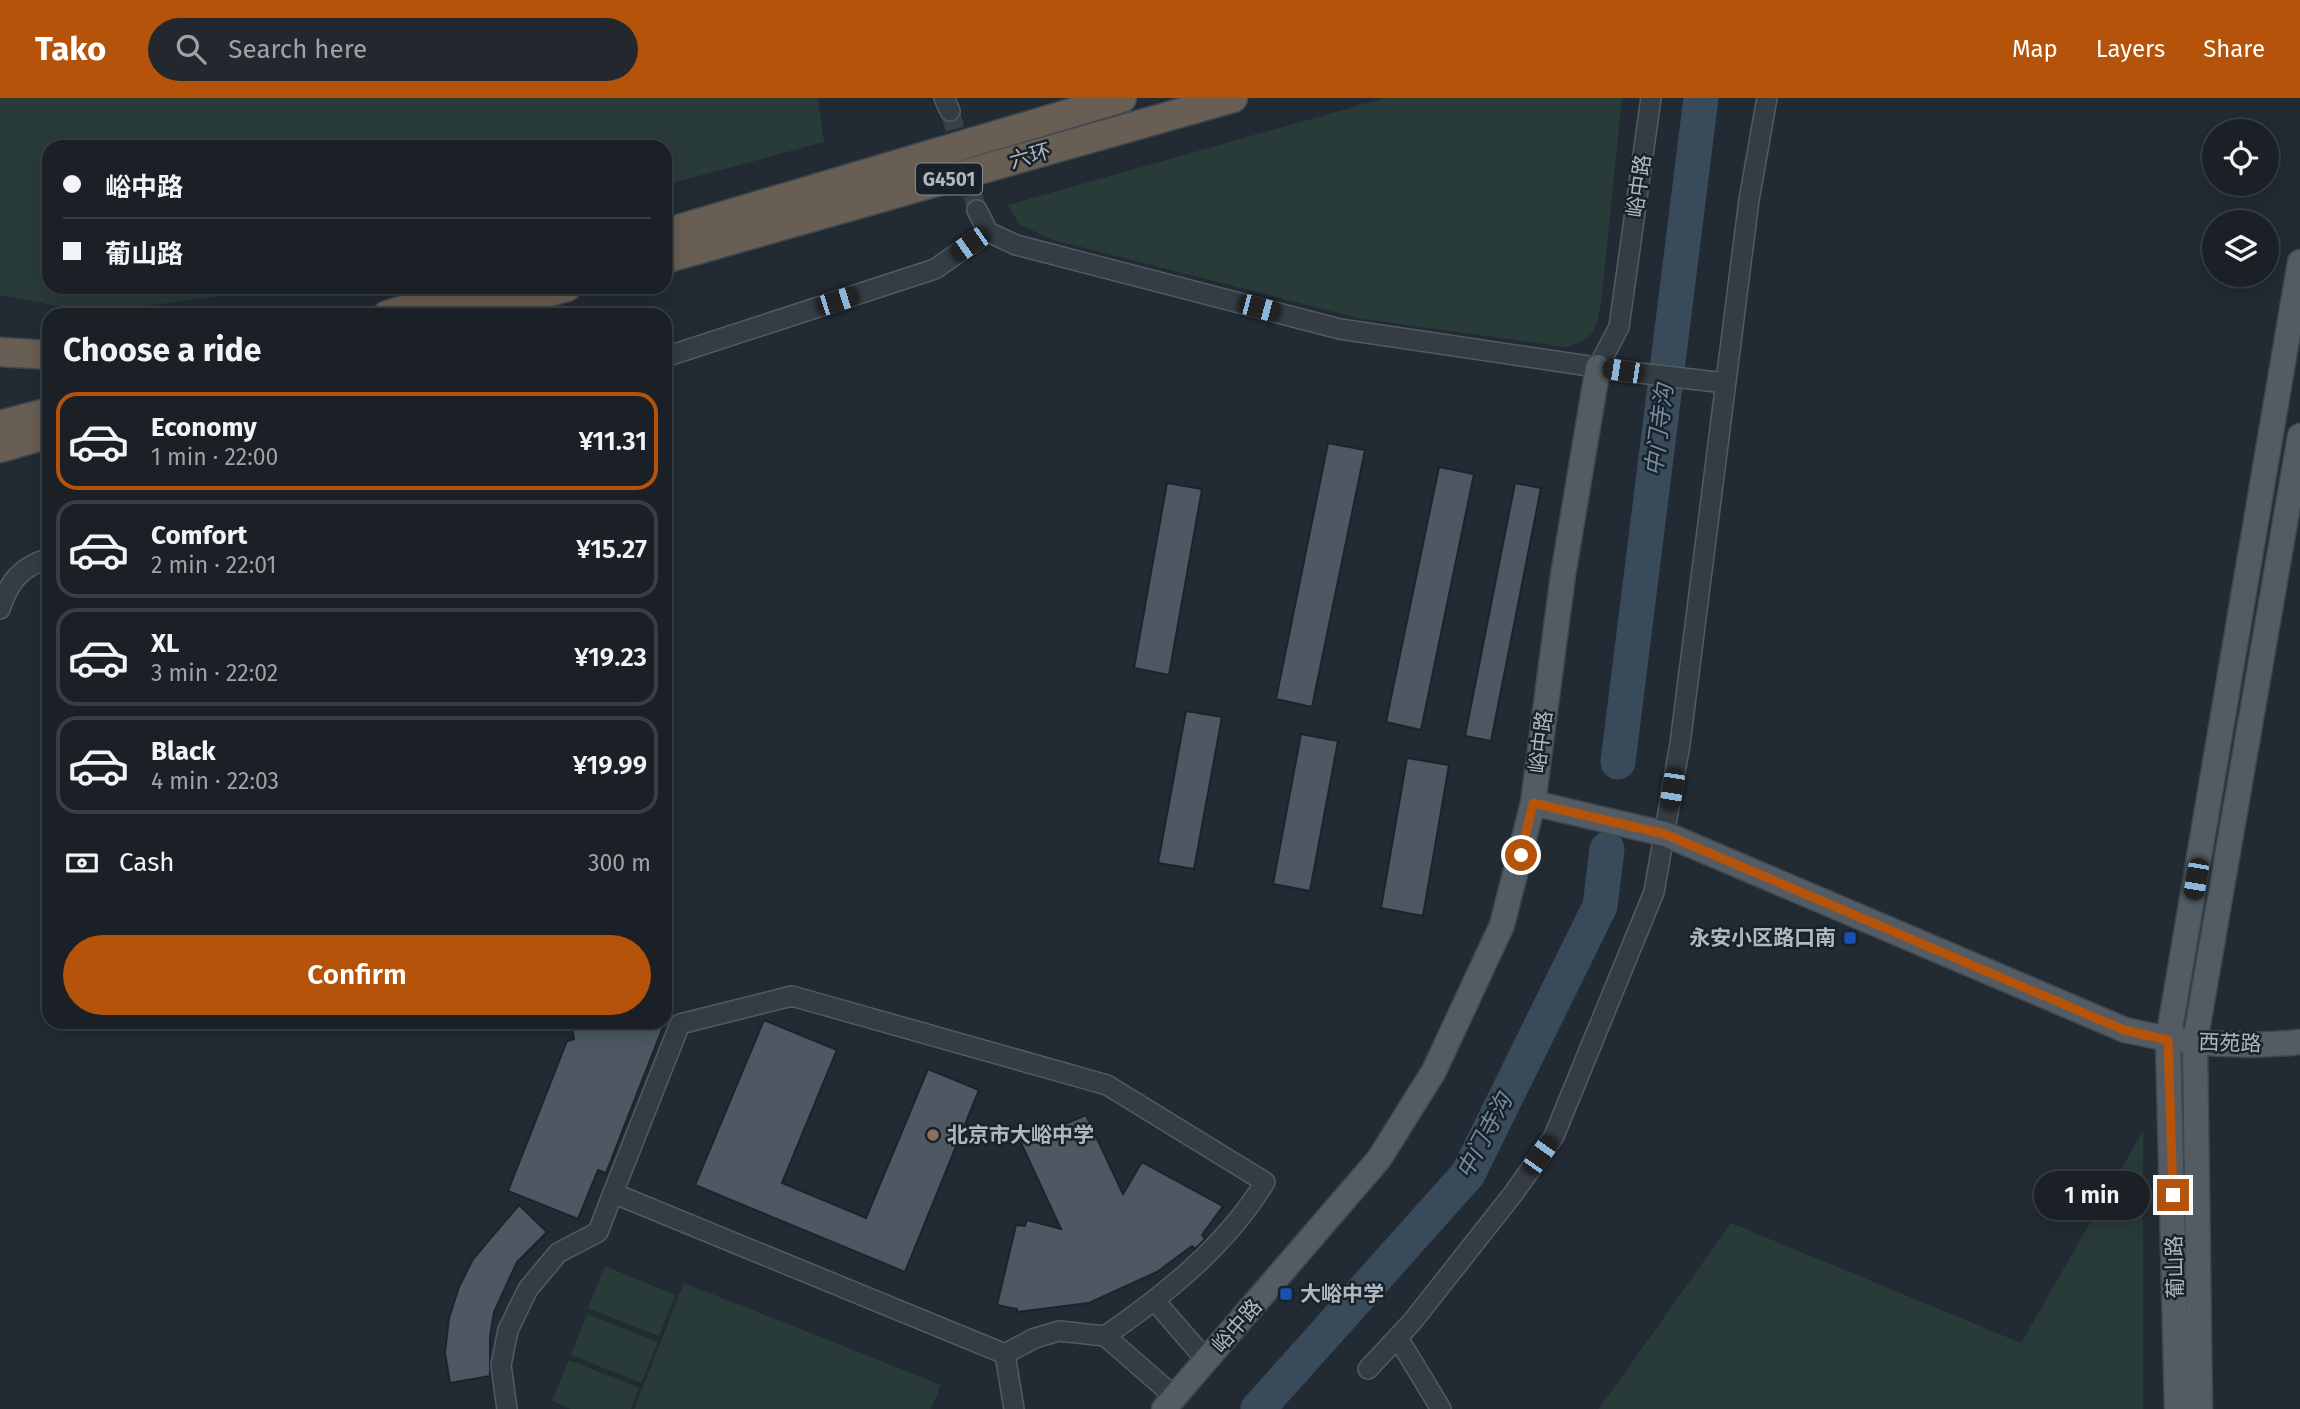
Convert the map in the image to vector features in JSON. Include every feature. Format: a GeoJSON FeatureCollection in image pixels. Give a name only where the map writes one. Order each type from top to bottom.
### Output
{"type":"FeatureCollection","features":[{"type":"Feature","properties":{"kind":"highway","name":"六环"},"geometry":{"type":"LineString","coordinates":[[672,231],[1122,98]]}},
{"type":"Feature","properties":{"kind":"highway","name":"六环"},"geometry":{"type":"LineString","coordinates":[[672,257],[1233,98]]}},
{"type":"Feature","properties":{"kind":"highway"},"geometry":{"type":"LineString","coordinates":[[411,308],[458,294]]}},
{"type":"Feature","properties":{"kind":"highway"},"geometry":{"type":"LineString","coordinates":[[494,308],[542,294]]}},
{"type":"Feature","properties":{"kind":"highway"},"geometry":{"type":"LineString","coordinates":[[0,352],[42,355]]}},
{"type":"Feature","properties":{"kind":"highway"},"geometry":{"type":"LineString","coordinates":[[0,425],[42,414]]}},
{"type":"Feature","properties":{"kind":"highway"},"geometry":{"type":"LineString","coordinates":[[0,448],[42,436]]}},
{"type":"Feature","properties":{"kind":"main road","name":"葡山路"},"geometry":{"type":"LineString","coordinates":[[2177,1409],[2168,1040],[2300,262]]}},
{"type":"Feature","properties":{"kind":"main road","name":"峪中路"},"geometry":{"type":"LineString","coordinates":[[1170,1403],[1379,1159],[1434,1072],[1502,925],[1533,803],[1563,575],[1598,368]]}},
{"type":"Feature","properties":{"kind":"main road","name":"葡山路"},"geometry":{"type":"LineString","coordinates":[[2200,1409],[2195,1042],[2300,436]]}},
{"type":"Feature","properties":{"kind":"main road","name":"西苑路"},"geometry":{"type":"LineString","coordinates":[[1533,803],[1665,834],[2124,1030],[2168,1040],[2252,1047],[2300,1042]]}},
{"type":"Feature","properties":{"kind":"street","name":"峪中路"},"geometry":{"type":"LineString","coordinates":[[1598,368],[1619,327],[1651,98]]}},
{"type":"Feature","properties":{"kind":"street"},"geometry":{"type":"LineString","coordinates":[[1367,1369],[1398,1338],[1505,1204],[1554,1136],[1654,891],[1665,834],[1749,200],[1767,98]]}},
{"type":"Feature","properties":{"kind":"street"},"geometry":{"type":"LineString","coordinates":[[977,210],[988,232],[1016,245],[1340,328],[1598,368],[1724,383]]}},
{"type":"Feature","properties":{"kind":"street"},"geometry":{"type":"LineString","coordinates":[[672,355],[935,269],[988,232]]}},
{"type":"Feature","properties":{"kind":"street"},"geometry":{"type":"LineString","coordinates":[[0,609],[7,586],[33,564],[42,561]]}},
{"type":"Feature","properties":{"kind":"street"},"geometry":{"type":"LineString","coordinates":[[507,1409],[501,1365],[509,1330],[528,1289],[558,1254],[598,1232],[680,1024],[792,996],[1107,1085],[1265,1182],[1206,1256],[1155,1301],[1105,1336]]}},
{"type":"Feature","properties":{"kind":"street"},"geometry":{"type":"LineString","coordinates":[[613,1193],[1005,1354]]}},
{"type":"Feature","properties":{"kind":"street"},"geometry":{"type":"LineString","coordinates":[[1155,1301],[1207,1361]]}},
{"type":"Feature","properties":{"kind":"street"},"geometry":{"type":"LineString","coordinates":[[1005,1354],[1035,1338],[1059,1331],[1105,1336],[1170,1403]]}},
{"type":"Feature","properties":{"kind":"street"},"geometry":{"type":"LineString","coordinates":[[1398,1338],[1441,1409]]}},
{"type":"Feature","properties":{"kind":"street"},"geometry":{"type":"LineString","coordinates":[[1005,1354],[1014,1409]]}},
{"type":"Feature","properties":{"kind":"shaded area"},"geometry":{"type":"Polygon","coordinates":[[[0,98],[818,98],[824,142],[672,183],[672,140],[42,140],[42,294],[236,294],[131,308],[68,308],[0,295],[0,98]]]}},
{"type":"Feature","properties":{"kind":"shaded area"},"geometry":{"type":"Polygon","coordinates":[[[1385,98],[1622,98],[1601,303],[1595,328],[1588,337],[1565,347],[1357,318],[1054,240],[1020,225],[1008,205],[1385,98]]]}},
{"type":"Feature","properties":{"kind":"shaded area"},"geometry":{"type":"Polygon","coordinates":[[[2143,1131],[2143,1409],[1599,1409],[1731,1223],[2021,1343],[2143,1131]]]}},
{"type":"Feature","properties":{"kind":"shaded area"},"geometry":{"type":"Polygon","coordinates":[[[605,1266],[675,1295],[659,1336],[588,1308],[605,1266]]]}},
{"type":"Feature","properties":{"kind":"shaded area"},"geometry":{"type":"Polygon","coordinates":[[[684,1283],[941,1385],[931,1409],[634,1409],[684,1283]]]}},
{"type":"Feature","properties":{"kind":"shaded area"},"geometry":{"type":"Polygon","coordinates":[[[587,1314],[658,1342],[641,1383],[571,1355],[587,1314]]]}},
{"type":"Feature","properties":{"kind":"shaded area"},"geometry":{"type":"Polygon","coordinates":[[[569,1360],[639,1388],[631,1409],[571,1409],[552,1401],[569,1360]]]}},
{"type":"Feature","properties":{"kind":"building"},"geometry":{"type":"Polygon","coordinates":[[[1328,443],[1365,450],[1312,707],[1276,699],[1328,443]]]}},
{"type":"Feature","properties":{"kind":"building"},"geometry":{"type":"Polygon","coordinates":[[[1439,467],[1474,474],[1421,730],[1386,722],[1439,467]]]}},
{"type":"Feature","properties":{"kind":"building"},"geometry":{"type":"Polygon","coordinates":[[[1167,483],[1202,489],[1169,675],[1134,668],[1167,483]]]}},
{"type":"Feature","properties":{"kind":"building"},"geometry":{"type":"Polygon","coordinates":[[[1515,483],[1541,488],[1491,741],[1465,736],[1515,483]]]}},
{"type":"Feature","properties":{"kind":"building"},"geometry":{"type":"Polygon","coordinates":[[[1186,711],[1222,717],[1194,869],[1158,863],[1186,711]]]}},
{"type":"Feature","properties":{"kind":"building"},"geometry":{"type":"Polygon","coordinates":[[[1301,734],[1338,741],[1310,891],[1273,884],[1301,734]]]}},
{"type":"Feature","properties":{"kind":"building"},"geometry":{"type":"Polygon","coordinates":[[[1407,758],[1449,765],[1423,916],[1381,908],[1407,758]]]}},
{"type":"Feature","properties":{"kind":"building"},"geometry":{"type":"Polygon","coordinates":[[[764,1020],[837,1050],[782,1183],[866,1218],[928,1069],[979,1090],[905,1272],[695,1185],[764,1020]]]}},
{"type":"Feature","properties":{"kind":"building"},"geometry":{"type":"Polygon","coordinates":[[[572,1029],[662,1029],[606,1173],[598,1170],[578,1219],[508,1191],[567,1041],[574,1039],[572,1029]]]}},
{"type":"Feature","properties":{"kind":"building"},"geometry":{"type":"Polygon","coordinates":[[[1086,1115],[1123,1194],[1142,1162],[1223,1206],[1202,1235],[1205,1239],[1195,1249],[1192,1246],[1157,1272],[1089,1303],[1017,1312],[1017,1309],[997,1305],[1016,1225],[1025,1226],[1027,1220],[1061,1229],[1021,1143],[1086,1115]]]}},
{"type":"Feature","properties":{"kind":"building"},"geometry":{"type":"Polygon","coordinates":[[[519,1205],[547,1232],[517,1262],[494,1312],[490,1337],[490,1376],[450,1383],[445,1353],[449,1318],[459,1287],[473,1259],[519,1205]]]}},
{"type":"Feature","properties":{"kind":"waterway","name":"中门寺沟"},"geometry":{"type":"LineString","coordinates":[[1618,762],[1701,98]]}},
{"type":"Feature","properties":{"kind":"waterway","name":"中门寺沟"},"geometry":{"type":"LineString","coordinates":[[1258,1409],[1468,1174],[1600,906],[1607,849]]}},
{"type":"Feature","properties":{"kind":"tunnel"},"geometry":{"type":"LineString","coordinates":[[950,111],[977,210]]}},
{"type":"Feature","properties":{"kind":"place","name":"永安小区路口南"},"geometry":{"type":"Point","coordinates":[1850,938]}},
{"type":"Feature","properties":{"kind":"place","name":"北京市大峪中学"},"geometry":{"type":"Point","coordinates":[933,1135]}},
{"type":"Feature","properties":{"kind":"place","name":"大峪中学"},"geometry":{"type":"Point","coordinates":[1286,1294]}},
{"type":"Feature","properties":{"kind":"route"},"geometry":{"type":"LineString","coordinates":[[1521,855],[1533,803],[1665,834],[2124,1030],[2168,1040],[2173,1195]]}}]}
